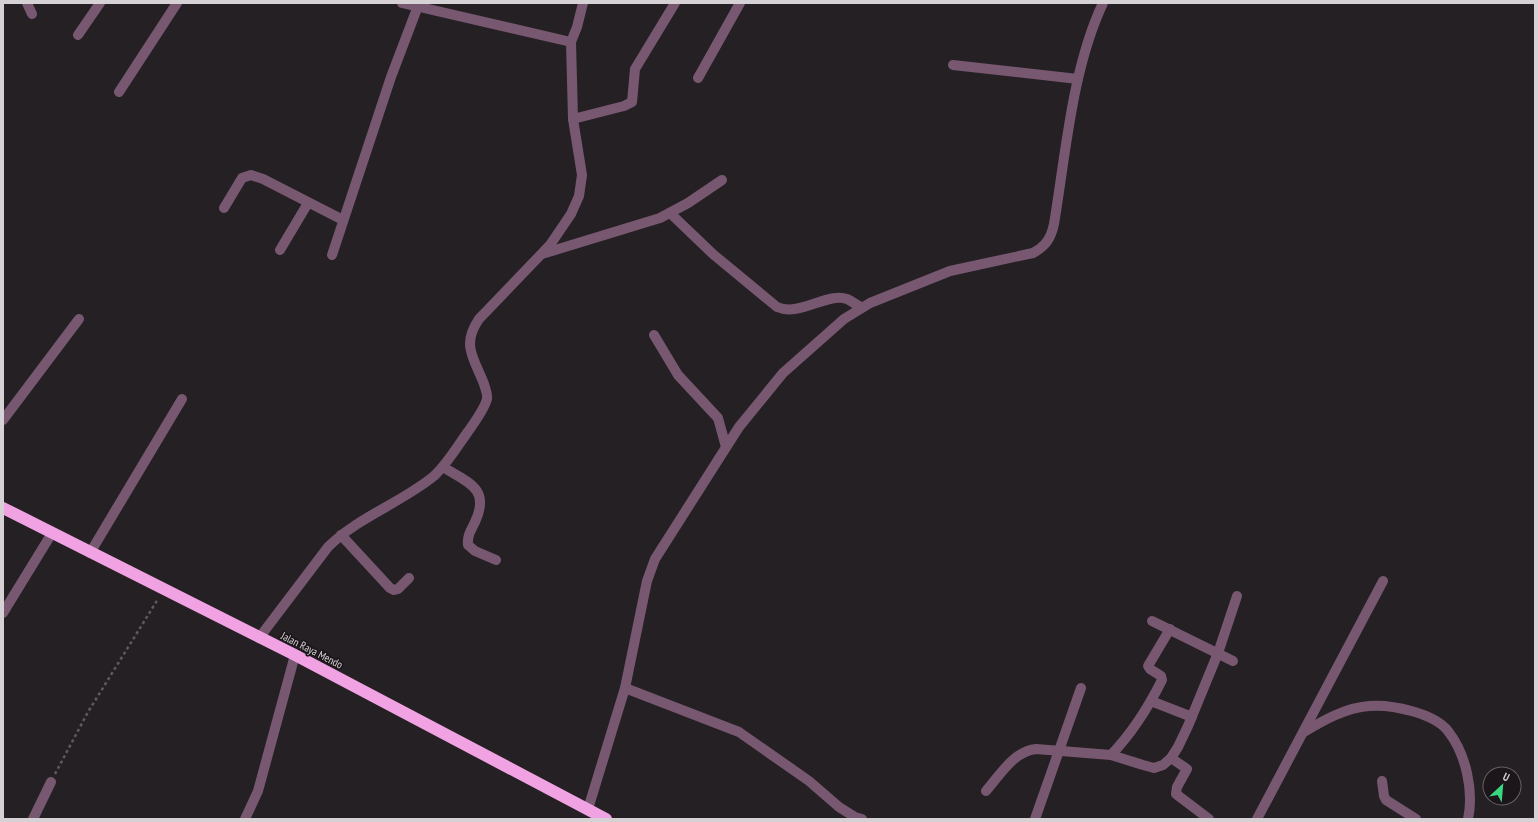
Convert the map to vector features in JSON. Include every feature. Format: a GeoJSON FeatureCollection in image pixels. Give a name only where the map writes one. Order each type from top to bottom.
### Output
{"type":"FeatureCollection","features":[{"type":"Feature","properties":{"kind":"highway","name":"Jalan Raya Mendo"},"geometry":{"type":"LineString","coordinates":[[3,508],[295,655],[606,819]]}},
{"type":"Feature","properties":{"kind":"street"},"geometry":{"type":"LineString","coordinates":[[27,3],[32,14]]}},
{"type":"Feature","properties":{"kind":"street"},"geometry":{"type":"LineString","coordinates":[[78,35],[100,3]]}},
{"type":"Feature","properties":{"kind":"street"},"geometry":{"type":"LineString","coordinates":[[120,92],[177,3]]}},
{"type":"Feature","properties":{"kind":"street"},"geometry":{"type":"LineString","coordinates":[[402,3],[571,42]]}},
{"type":"Feature","properties":{"kind":"street"},"geometry":{"type":"LineString","coordinates":[[259,638],[321,554],[341,535],[407,495],[434,475],[442,467],[483,408],[486,392],[470,351],[470,335],[479,319],[542,254],[571,214],[579,196],[582,175],[573,119],[571,42],[577,27],[583,3]]}},
{"type":"Feature","properties":{"kind":"street"},"geometry":{"type":"LineString","coordinates":[[573,119],[624,106],[632,102],[635,69],[674,3]]}},
{"type":"Feature","properties":{"kind":"street"},"geometry":{"type":"LineString","coordinates":[[698,78],[740,3]]}},
{"type":"Feature","properties":{"kind":"street"},"geometry":{"type":"LineString","coordinates":[[588,809],[625,688],[647,581],[655,559],[739,427],[783,373],[844,319],[861,307],[962,268],[1022,256],[1042,249],[1052,234],[1078,79],[1095,21],[1104,3]]}},
{"type":"Feature","properties":{"kind":"street"},"geometry":{"type":"LineString","coordinates":[[332,255],[391,77],[418,6]]}},
{"type":"Feature","properties":{"kind":"street"},"geometry":{"type":"LineString","coordinates":[[953,65],[1078,79]]}},
{"type":"Feature","properties":{"kind":"street"},"geometry":{"type":"LineString","coordinates":[[224,208],[242,178],[251,175],[263,179],[343,220]]}},
{"type":"Feature","properties":{"kind":"street"},"geometry":{"type":"LineString","coordinates":[[542,254],[645,224],[670,213],[722,180]]}},
{"type":"Feature","properties":{"kind":"street"},"geometry":{"type":"LineString","coordinates":[[280,250],[308,203]]}},
{"type":"Feature","properties":{"kind":"street"},"geometry":{"type":"LineString","coordinates":[[670,213],[714,255],[777,307],[789,309],[835,298],[846,299],[861,307]]}},
{"type":"Feature","properties":{"kind":"street"},"geometry":{"type":"LineString","coordinates":[[3,420],[79,319]]}},
{"type":"Feature","properties":{"kind":"street"},"geometry":{"type":"LineString","coordinates":[[654,335],[678,375],[718,418],[726,447]]}},
{"type":"Feature","properties":{"kind":"street"},"geometry":{"type":"LineString","coordinates":[[90,553],[182,399]]}},
{"type":"Feature","properties":{"kind":"street"},"geometry":{"type":"LineString","coordinates":[[442,467],[473,486],[479,494],[482,502],[479,514],[467,538],[468,545],[475,551],[496,560]]}},
{"type":"Feature","properties":{"kind":"street"},"geometry":{"type":"LineString","coordinates":[[3,613],[52,533]]}},
{"type":"Feature","properties":{"kind":"street"},"geometry":{"type":"LineString","coordinates":[[341,535],[390,588],[394,590],[398,589],[409,578]]}},
{"type":"Feature","properties":{"kind":"street"},"geometry":{"type":"LineString","coordinates":[[1257,819],[1383,581]]}},
{"type":"Feature","properties":{"kind":"street"},"geometry":{"type":"LineString","coordinates":[[986,790],[1018,756],[1027,750],[1111,755],[1154,768],[1163,765],[1171,758],[1178,747],[1192,717],[1218,653],[1237,596]]}},
{"type":"Feature","properties":{"kind":"street"},"geometry":{"type":"LineString","coordinates":[[1152,622],[1170,628],[1233,661]]}},
{"type":"Feature","properties":{"kind":"street"},"geometry":{"type":"LineString","coordinates":[[1111,755],[1135,728],[1151,701],[1162,677],[1148,666],[1170,628]]}},
{"type":"Feature","properties":{"kind":"street"},"geometry":{"type":"LineString","coordinates":[[245,819],[258,791],[295,655]]}},
{"type":"Feature","properties":{"kind":"street"},"geometry":{"type":"LineString","coordinates":[[625,688],[739,732],[809,782],[839,807],[862,819]]}},
{"type":"Feature","properties":{"kind":"street"},"geometry":{"type":"LineString","coordinates":[[1036,819],[1081,688]]}},
{"type":"Feature","properties":{"kind":"street"},"geometry":{"type":"LineString","coordinates":[[1151,701],[1192,717]]}},
{"type":"Feature","properties":{"kind":"street"},"geometry":{"type":"LineString","coordinates":[[1304,732],[1340,713],[1370,706],[1400,708],[1430,718],[1448,731],[1464,762],[1470,794],[1468,819]]}},
{"type":"Feature","properties":{"kind":"street"},"geometry":{"type":"LineString","coordinates":[[1171,758],[1187,769],[1177,787],[1176,794],[1209,819]]}},
{"type":"Feature","properties":{"kind":"street"},"geometry":{"type":"LineString","coordinates":[[1382,781],[1386,800],[1416,819]]}},
{"type":"Feature","properties":{"kind":"street"},"geometry":{"type":"LineString","coordinates":[[33,819],[51,782]]}},
{"type":"Feature","properties":{"kind":"path"},"geometry":{"type":"LineString","coordinates":[[51,782],[88,712],[164,590]]}}]}
